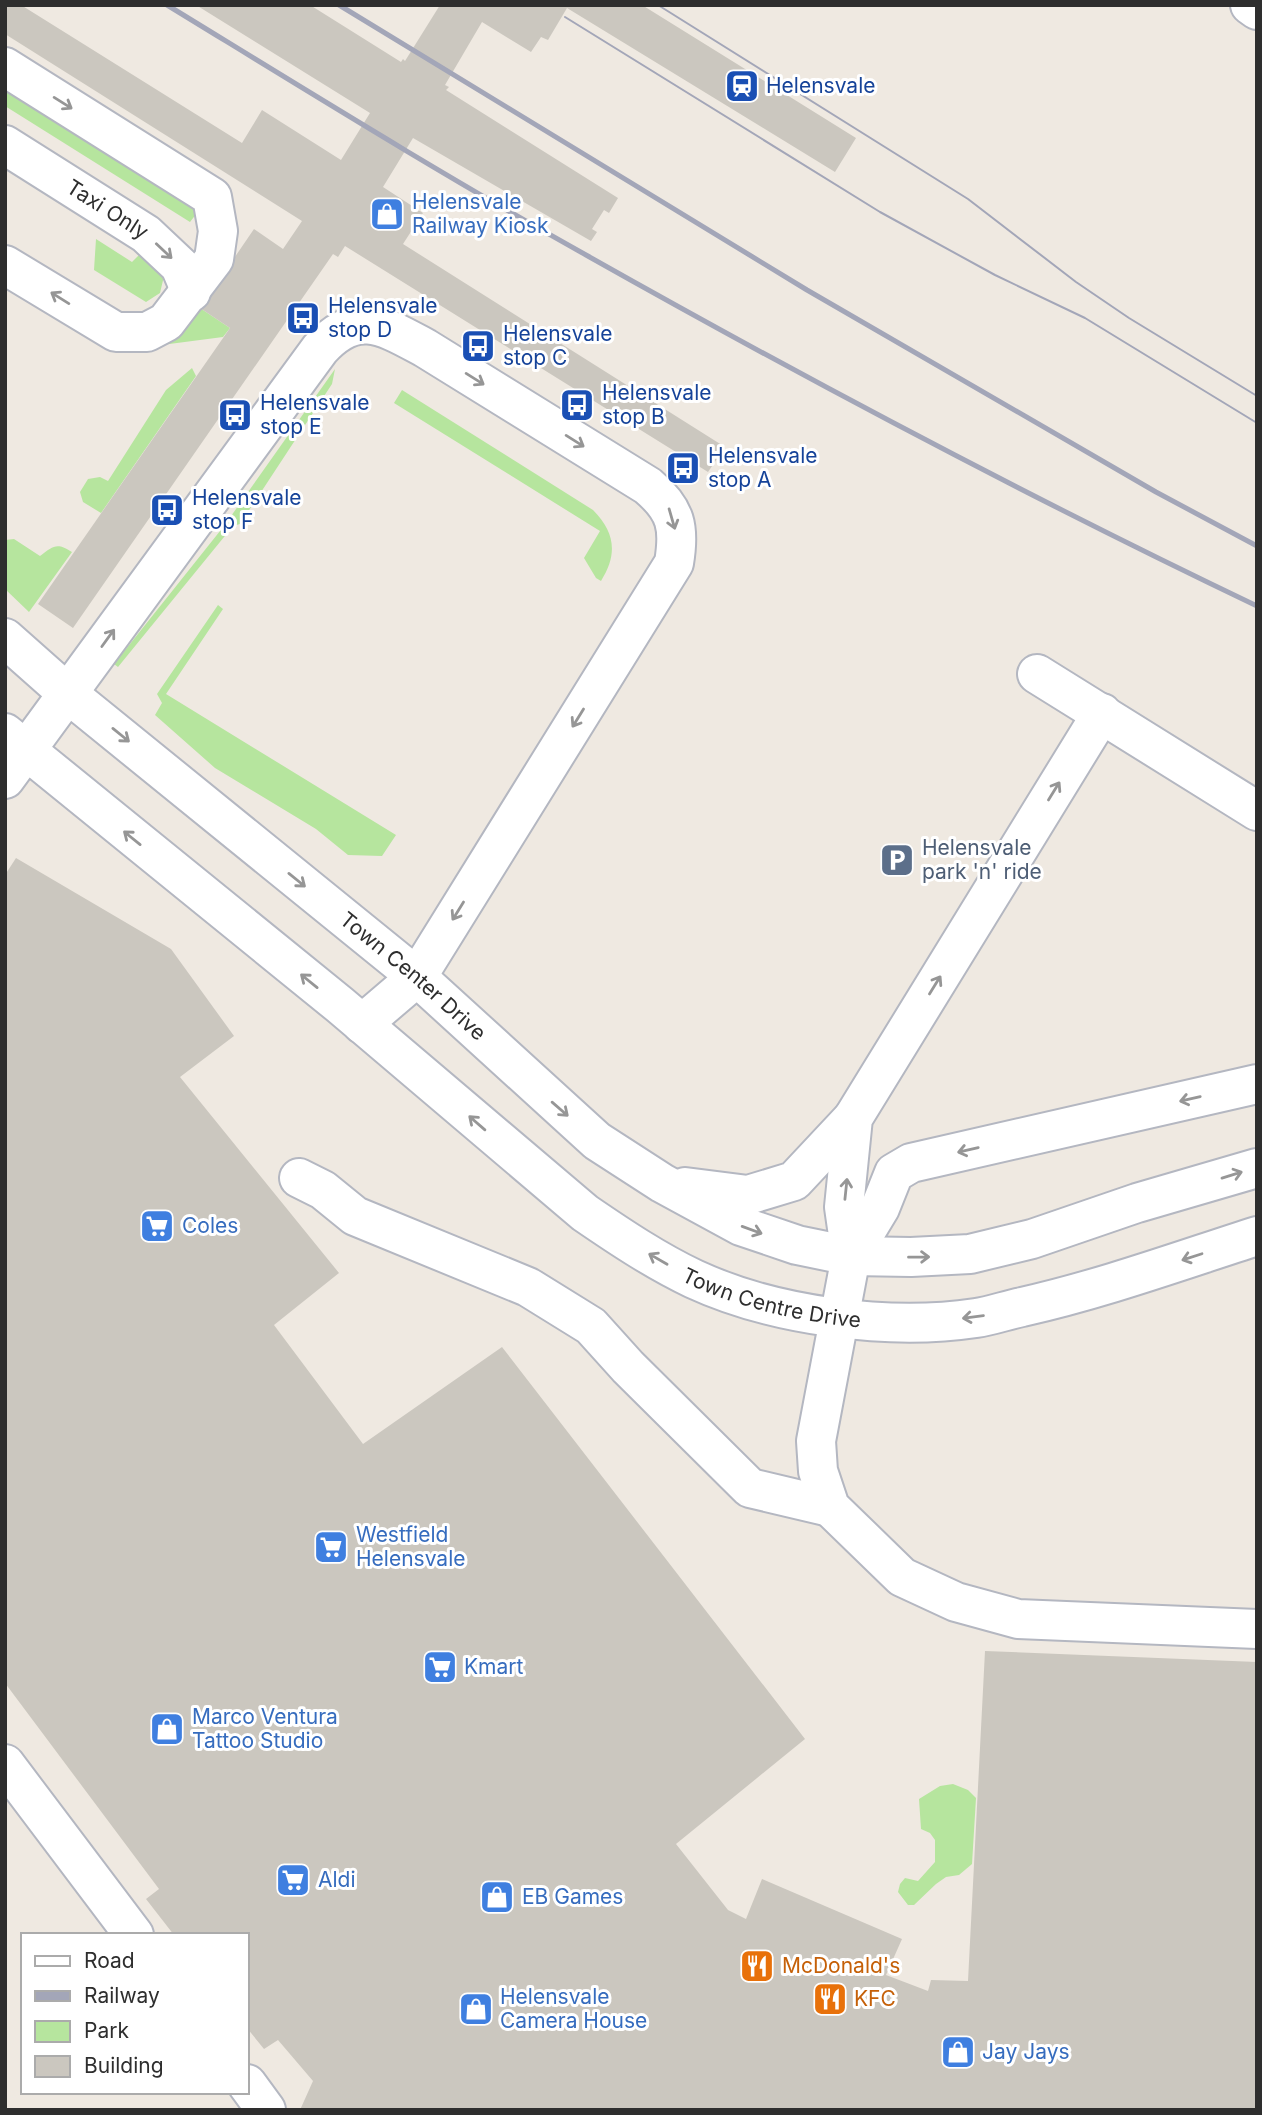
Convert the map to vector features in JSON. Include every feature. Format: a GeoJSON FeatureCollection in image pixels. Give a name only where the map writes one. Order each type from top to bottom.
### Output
{"type":"FeatureCollection","features":[{"type":"Feature","properties":{"kind":"street"},"geometry":{"type":"LineString","coordinates":[[1250,5],[1257,10]]}},
{"type":"Feature","properties":{"kind":"street"},"geometry":{"type":"LineString","coordinates":[[5,67],[212,197],[218,231],[214,259],[191,292],[166,322],[147,332],[116,332],[5,265]]}},
{"type":"Feature","properties":{"kind":"street","name":"Taxi Only"},"geometry":{"type":"LineString","coordinates":[[5,145],[145,234],[180,266],[191,292]]}},
{"type":"Feature","properties":{"kind":"street"},"geometry":{"type":"LineString","coordinates":[[355,324],[389,328],[413,341],[648,486],[665,501],[672,512],[676,533],[674,563],[417,977],[362,1024],[12,754],[67,693],[320,349],[331,336],[355,324]]}},
{"type":"Feature","properties":{"kind":"street","name":"Town Center Drive"},"geometry":{"type":"LineString","coordinates":[[5,638],[67,693],[417,977],[597,1141],[662,1183],[741,1226],[797,1245],[851,1256]]}},
{"type":"Feature","properties":{"kind":"street"},"geometry":{"type":"LineString","coordinates":[[1038,674],[1257,811]]}},
{"type":"Feature","properties":{"kind":"street"},"geometry":{"type":"LineString","coordinates":[[662,1183],[748,1195],[794,1181],[853,1118],[1102,713]]}},
{"type":"Feature","properties":{"kind":"street","name":"Town Centre Drive"},"geometry":{"type":"LineString","coordinates":[[362,1024],[565,1197],[617,1235],[694,1279],[737,1296],[781,1308],[839,1318],[925,1321],[976,1318],[1065,1298],[1257,1236]]}},
{"type":"Feature","properties":{"kind":"street"},"geometry":{"type":"LineString","coordinates":[[851,1256],[880,1208],[894,1173],[911,1163],[1257,1084]]}},
{"type":"Feature","properties":{"kind":"street"},"geometry":{"type":"LineString","coordinates":[[853,1118],[844,1207],[851,1256],[816,1441],[817,1471],[830,1507],[902,1577],[956,1602],[1018,1619],[1257,1629]]}},
{"type":"Feature","properties":{"kind":"street"},"geometry":{"type":"LineString","coordinates":[[851,1256],[933,1257],[993,1250],[1257,1168]]}},
{"type":"Feature","properties":{"kind":"street"},"geometry":{"type":"LineString","coordinates":[[299,1178],[323,1190],[355,1216],[528,1287],[591,1326],[628,1367],[750,1488],[830,1507]]}},
{"type":"Feature","properties":{"kind":"street"},"geometry":{"type":"LineString","coordinates":[[5,1765],[132,1933]]}},
{"type":"Feature","properties":{"kind":"street"},"geometry":{"type":"LineString","coordinates":[[248,2085],[266,2110]]}},
{"type":"Feature","properties":{"kind":"green space"},"geometry":{"type":"Polygon","coordinates":[[[5,83],[191,203],[197,213],[190,222],[5,106],[5,83]]]}},
{"type":"Feature","properties":{"kind":"green space"},"geometry":{"type":"Polygon","coordinates":[[[96,239],[132,262],[140,254],[164,276],[160,293],[146,302],[94,270],[96,239]]]}},
{"type":"Feature","properties":{"kind":"green space"},"geometry":{"type":"Polygon","coordinates":[[[200,308],[230,328],[223,337],[154,346],[200,308]]]}},
{"type":"Feature","properties":{"kind":"green space"},"geometry":{"type":"Polygon","coordinates":[[[192,368],[196,376],[101,513],[83,502],[80,492],[88,479],[100,477],[108,481],[166,390],[192,368]]]}},
{"type":"Feature","properties":{"kind":"green space"},"geometry":{"type":"Polygon","coordinates":[[[335,369],[332,384],[240,524],[233,526],[118,667],[114,664],[224,526],[335,369]]]}},
{"type":"Feature","properties":{"kind":"green space"},"geometry":{"type":"Polygon","coordinates":[[[402,390],[593,510],[606,527],[612,544],[610,562],[601,581],[596,578],[584,558],[600,531],[394,403],[402,390]]]}},
{"type":"Feature","properties":{"kind":"green space"},"geometry":{"type":"Polygon","coordinates":[[[14,539],[40,556],[55,547],[72,552],[29,612],[5,589],[5,540],[14,539]]]}},
{"type":"Feature","properties":{"kind":"green space"},"geometry":{"type":"Polygon","coordinates":[[[218,605],[223,609],[166,694],[396,835],[382,856],[348,855],[316,829],[215,768],[155,715],[162,703],[157,694],[218,605]]]}},
{"type":"Feature","properties":{"kind":"green space"},"geometry":{"type":"Polygon","coordinates":[[[953,1784],[968,1790],[976,1798],[972,1864],[959,1875],[946,1877],[936,1884],[914,1905],[908,1905],[898,1892],[900,1884],[905,1878],[918,1881],[935,1862],[935,1840],[930,1833],[921,1829],[919,1799],[940,1786],[953,1784]]]}},
{"type":"Feature","properties":{"kind":"building"},"geometry":{"type":"Polygon","coordinates":[[[5,5],[21,5],[242,143],[262,110],[341,160],[370,113],[196,5],[310,5],[401,62],[403,59],[405,61],[440,5],[642,5],[856,138],[835,172],[567,8],[548,40],[541,37],[531,52],[482,22],[445,85],[449,87],[446,90],[618,198],[609,213],[604,210],[592,229],[597,232],[591,241],[413,138],[383,187],[423,213],[403,244],[725,447],[708,472],[345,246],[338,257],[333,254],[73,628],[38,604],[230,328],[200,308],[254,229],[283,249],[302,221],[5,34],[5,5]]]}},
{"type":"Feature","properties":{"kind":"building","name":"Westfield Helensvale"},"geometry":{"type":"Polygon","coordinates":[[[16,858],[171,949],[234,1036],[180,1077],[339,1273],[274,1325],[363,1444],[502,1347],[805,1739],[676,1844],[728,1910],[746,1919],[762,1879],[902,1939],[886,1975],[928,1991],[931,1980],[968,1981],[985,1651],[1257,1662],[1257,2110],[300,2110],[313,2081],[278,2040],[264,2049],[248,2029],[248,1933],[172,1933],[146,1899],[159,1889],[5,1683],[5,875],[16,858]]]}},
{"type":"Feature","properties":{"kind":"tram line"},"geometry":{"type":"LineString","coordinates":[[658,5],[968,199],[1076,282],[1129,318],[1257,396]]}},
{"type":"Feature","properties":{"kind":"tram line"},"geometry":{"type":"LineString","coordinates":[[565,17],[880,212],[995,275],[1085,318],[1257,423]]}},
{"type":"Feature","properties":{"kind":"railway"},"geometry":{"type":"LineString","coordinates":[[167,5],[428,164],[669,301],[1003,480],[1257,606]]}},
{"type":"Feature","properties":{"kind":"railway"},"geometry":{"type":"LineString","coordinates":[[339,5],[807,290],[1156,492],[1257,546]]}},
{"type":"Feature","properties":{"kind":"place","name":"Helensvale"},"geometry":{"type":"Point","coordinates":[742,86]}},
{"type":"Feature","properties":{"kind":"place","name":"Helensvale Railway Kiosk"},"geometry":{"type":"Point","coordinates":[387,214]}},
{"type":"Feature","properties":{"kind":"place","name":"Helensvale stop D"},"geometry":{"type":"Point","coordinates":[303,318]}},
{"type":"Feature","properties":{"kind":"place","name":"Helensvale stop C"},"geometry":{"type":"Point","coordinates":[478,346]}},
{"type":"Feature","properties":{"kind":"place","name":"Helensvale stop B"},"geometry":{"type":"Point","coordinates":[577,405]}},
{"type":"Feature","properties":{"kind":"place","name":"Helensvale stop E"},"geometry":{"type":"Point","coordinates":[235,415]}},
{"type":"Feature","properties":{"kind":"place","name":"Helensvale stop A"},"geometry":{"type":"Point","coordinates":[683,468]}},
{"type":"Feature","properties":{"kind":"place","name":"Helensvale stop F"},"geometry":{"type":"Point","coordinates":[167,510]}},
{"type":"Feature","properties":{"kind":"place","name":"Helensvale park 'n' ride"},"geometry":{"type":"Point","coordinates":[897,860]}},
{"type":"Feature","properties":{"kind":"place","name":"Coles"},"geometry":{"type":"Point","coordinates":[157,1226]}},
{"type":"Feature","properties":{"kind":"place","name":"Westfield Helensvale"},"geometry":{"type":"Point","coordinates":[331,1547]}},
{"type":"Feature","properties":{"kind":"place","name":"Kmart"},"geometry":{"type":"Point","coordinates":[440,1667]}},
{"type":"Feature","properties":{"kind":"place","name":"Marco Ventura Tattoo Studio"},"geometry":{"type":"Point","coordinates":[167,1729]}},
{"type":"Feature","properties":{"kind":"place","name":"Aldi"},"geometry":{"type":"Point","coordinates":[293,1880]}},
{"type":"Feature","properties":{"kind":"place","name":"EB Games"},"geometry":{"type":"Point","coordinates":[497,1897]}},
{"type":"Feature","properties":{"kind":"place","name":"McDonald's"},"geometry":{"type":"Point","coordinates":[757,1966]}},
{"type":"Feature","properties":{"kind":"place","name":"KFC"},"geometry":{"type":"Point","coordinates":[830,1999]}},
{"type":"Feature","properties":{"kind":"place","name":"Helensvale Camera House"},"geometry":{"type":"Point","coordinates":[476,2009]}},
{"type":"Feature","properties":{"kind":"place","name":"Jay Jays"},"geometry":{"type":"Point","coordinates":[958,2052]}}]}
